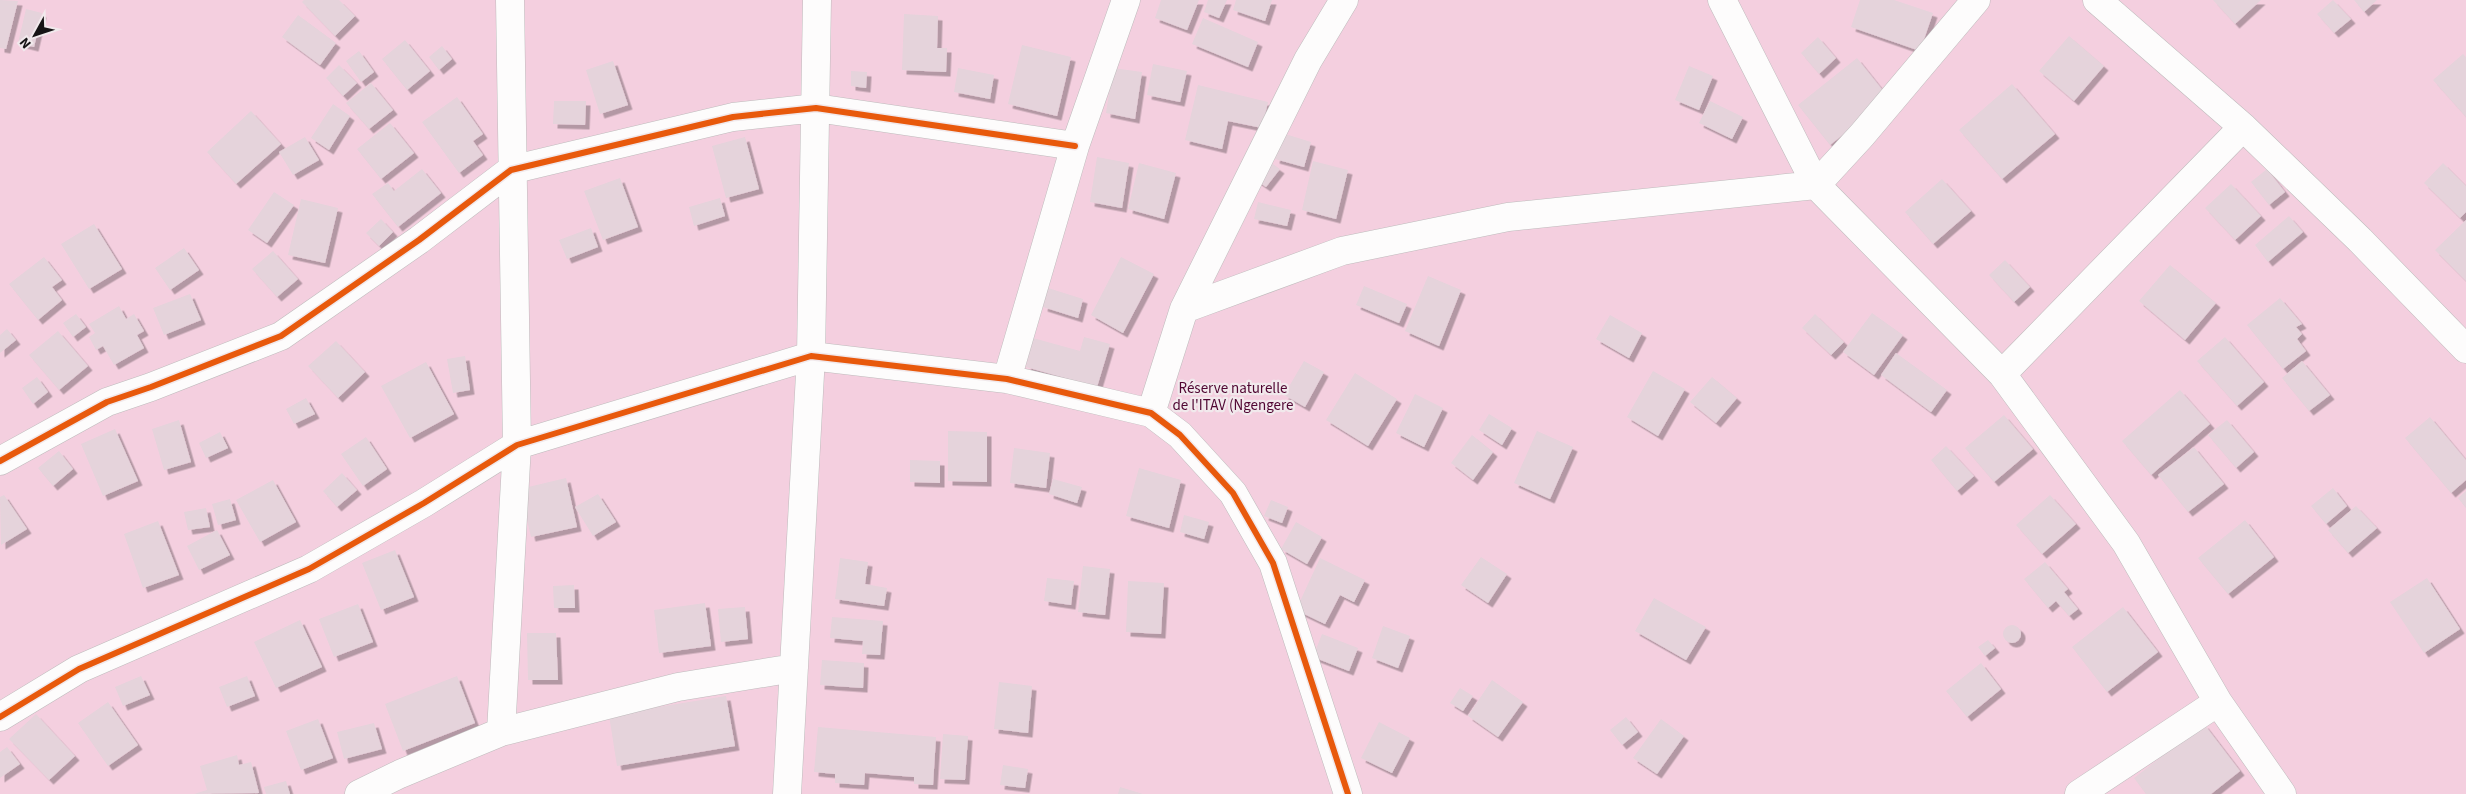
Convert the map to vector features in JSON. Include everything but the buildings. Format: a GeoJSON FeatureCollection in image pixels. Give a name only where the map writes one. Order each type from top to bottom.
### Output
{"type":"FeatureCollection","features":[{"type":"Feature","properties":{"kind":"street"},"geometry":{"type":"LineString","coordinates":[[501,732],[517,445],[510,0]]}},
{"type":"Feature","properties":{"kind":"street"},"geometry":{"type":"LineString","coordinates":[[787,794],[811,356],[817,0]]}},
{"type":"Feature","properties":{"kind":"street"},"geometry":{"type":"LineString","coordinates":[[1007,379],[1075,146],[1126,0]]}},
{"type":"Feature","properties":{"kind":"street"},"geometry":{"type":"LineString","coordinates":[[1151,412],[1184,309],[1308,60],[1344,0]]}},
{"type":"Feature","properties":{"kind":"street"},"geometry":{"type":"LineString","coordinates":[[1722,0],[1816,185],[2002,374],[2126,543],[2218,702],[2282,794]]}},
{"type":"Feature","properties":{"kind":"street"},"geometry":{"type":"LineString","coordinates":[[1184,309],[1342,251],[1508,217],[1816,185],[1868,128],[1976,0]]}},
{"type":"Feature","properties":{"kind":"street"},"geometry":{"type":"LineString","coordinates":[[2097,0],[2243,127],[2360,240],[2466,349]]}},
{"type":"Feature","properties":{"kind":"street"},"geometry":{"type":"LineString","coordinates":[[0,461],[107,402],[151,387],[281,336],[419,240],[512,170],[733,117],[816,108],[1075,146]]}},
{"type":"Feature","properties":{"kind":"street"},"geometry":{"type":"LineString","coordinates":[[2002,374],[2243,127]]}},
{"type":"Feature","properties":{"kind":"street"},"geometry":{"type":"LineString","coordinates":[[0,717],[79,669],[310,569],[424,503],[517,445],[811,356],[1007,379],[1151,412],[1180,435],[1233,493],[1273,563],[1348,794]]}},
{"type":"Feature","properties":{"kind":"street"},"geometry":{"type":"LineString","coordinates":[[359,794],[400,774],[501,732],[678,687],[794,668]]}},
{"type":"Feature","properties":{"kind":"street"},"geometry":{"type":"LineString","coordinates":[[2079,794],[2218,702]]}},
{"type":"Feature","properties":{"kind":"green space","name":"Réserve naturelle de l'ITAV (Ngengere"},"geometry":{"type":"Polygon","coordinates":[[[0,0],[2466,0],[2466,794],[0,794],[0,0]]]}},
{"type":"Feature","properties":{"kind":"cycle path"},"geometry":{"type":"LineString","coordinates":[[0,461],[107,402],[151,387],[281,336],[419,240],[511,170],[733,117],[816,108],[1075,146]]}},
{"type":"Feature","properties":{"kind":"cycle path"},"geometry":{"type":"LineString","coordinates":[[0,717],[79,669],[309,569],[424,503],[517,445],[811,356],[1007,379],[1151,413],[1180,435],[1233,493],[1273,563],[1348,794]]}}]}
